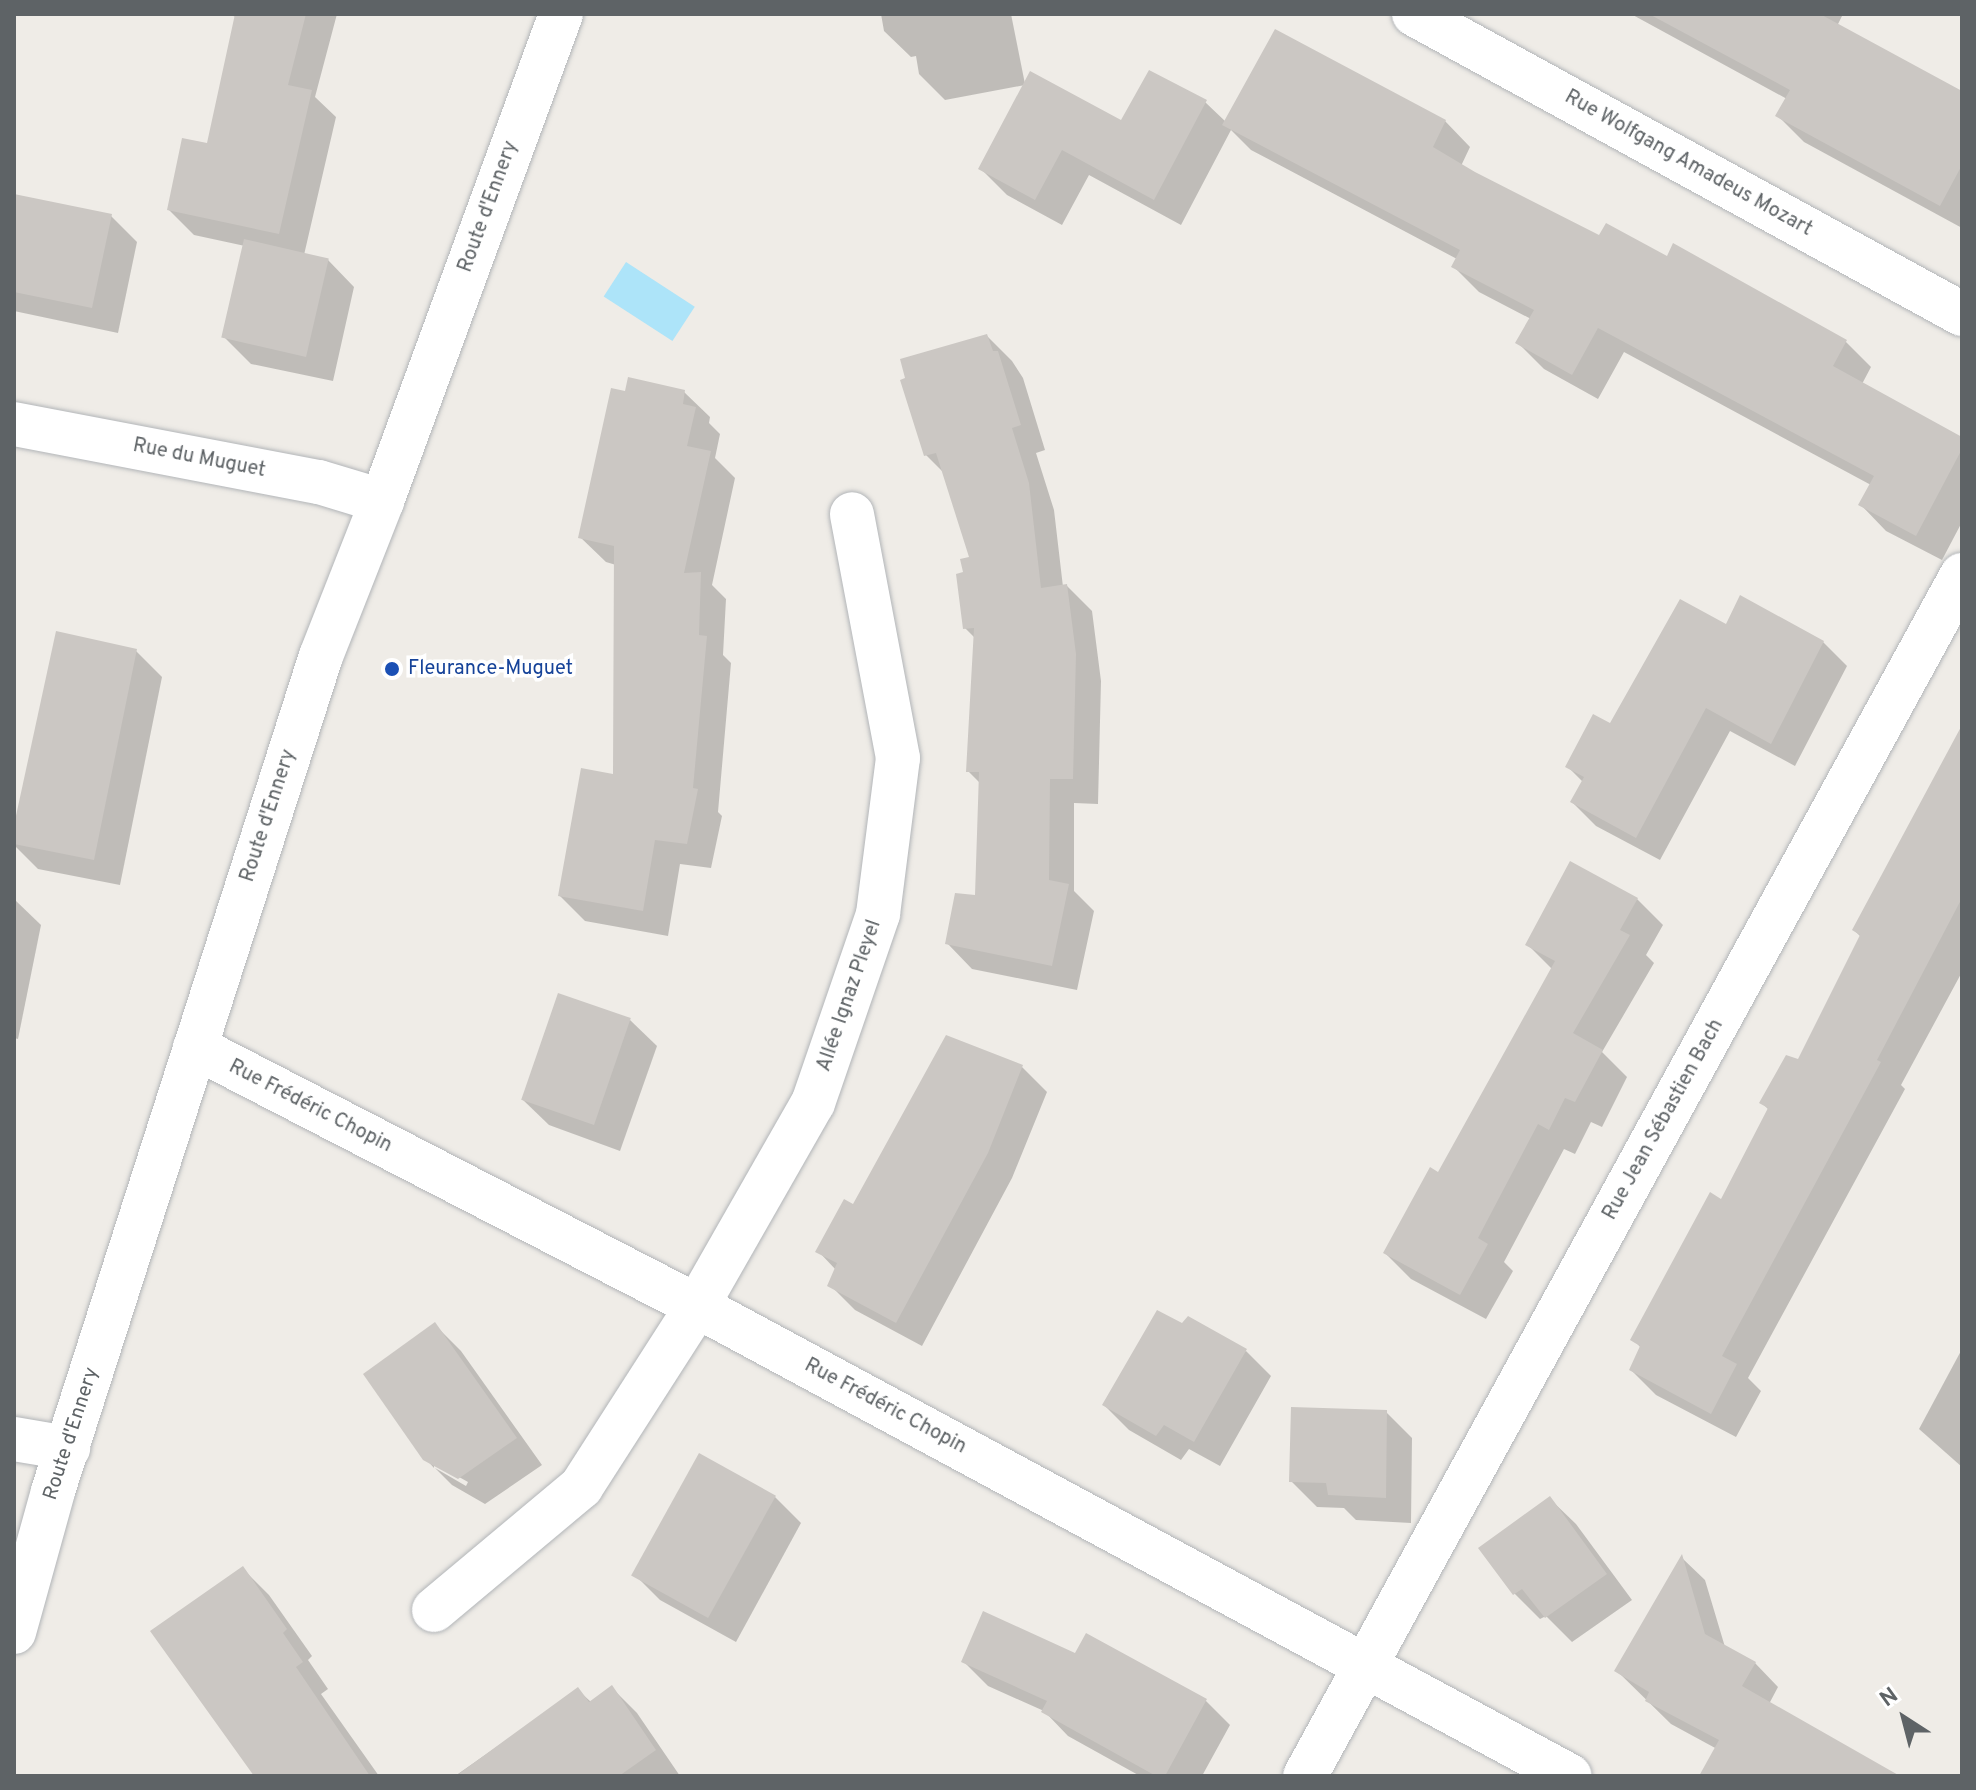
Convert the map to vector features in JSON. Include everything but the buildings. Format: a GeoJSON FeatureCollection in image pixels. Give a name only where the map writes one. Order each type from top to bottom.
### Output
{"type":"FeatureCollection","features":[{"type":"Feature","properties":{"kind":"street","name":"Route d'Ennery"},"geometry":{"type":"LineString","coordinates":[[14,1632],[68,1448],[321,656],[382,501],[561,14]]}},
{"type":"Feature","properties":{"kind":"street","name":"Rue Wolfgang Amadeus Mozart"},"geometry":{"type":"LineString","coordinates":[[1414,14],[1962,314]]}},
{"type":"Feature","properties":{"kind":"street","name":"Rue du Muguet"},"geometry":{"type":"LineString","coordinates":[[14,424],[319,482],[382,501]]}},
{"type":"Feature","properties":{"kind":"street","name":"Allée Ignaz Pleyel"},"geometry":{"type":"LineString","coordinates":[[434,1610],[581,1487],[697,1306],[813,1103],[878,914],[898,758],[852,514]]}},
{"type":"Feature","properties":{"kind":"street","name":"Rue Jean Sébastien Bach"},"geometry":{"type":"LineString","coordinates":[[1305,1776],[1962,575]]}},
{"type":"Feature","properties":{"kind":"street","name":"Rue Frédéric Chopin"},"geometry":{"type":"LineString","coordinates":[[195,1047],[697,1306],[1570,1776]]}},
{"type":"Feature","properties":{"kind":"street"},"geometry":{"type":"LineString","coordinates":[[14,1439],[68,1448]]}},
{"type":"Feature","properties":{"kind":"water"},"geometry":{"type":"Polygon","coordinates":[[[626,262],[695,307],[672,341],[604,296],[626,262]]]}},
{"type":"Feature","properties":{"kind":"place","name":"Fleurance-Muguet"},"geometry":{"type":"Point","coordinates":[392,669]}}]}
